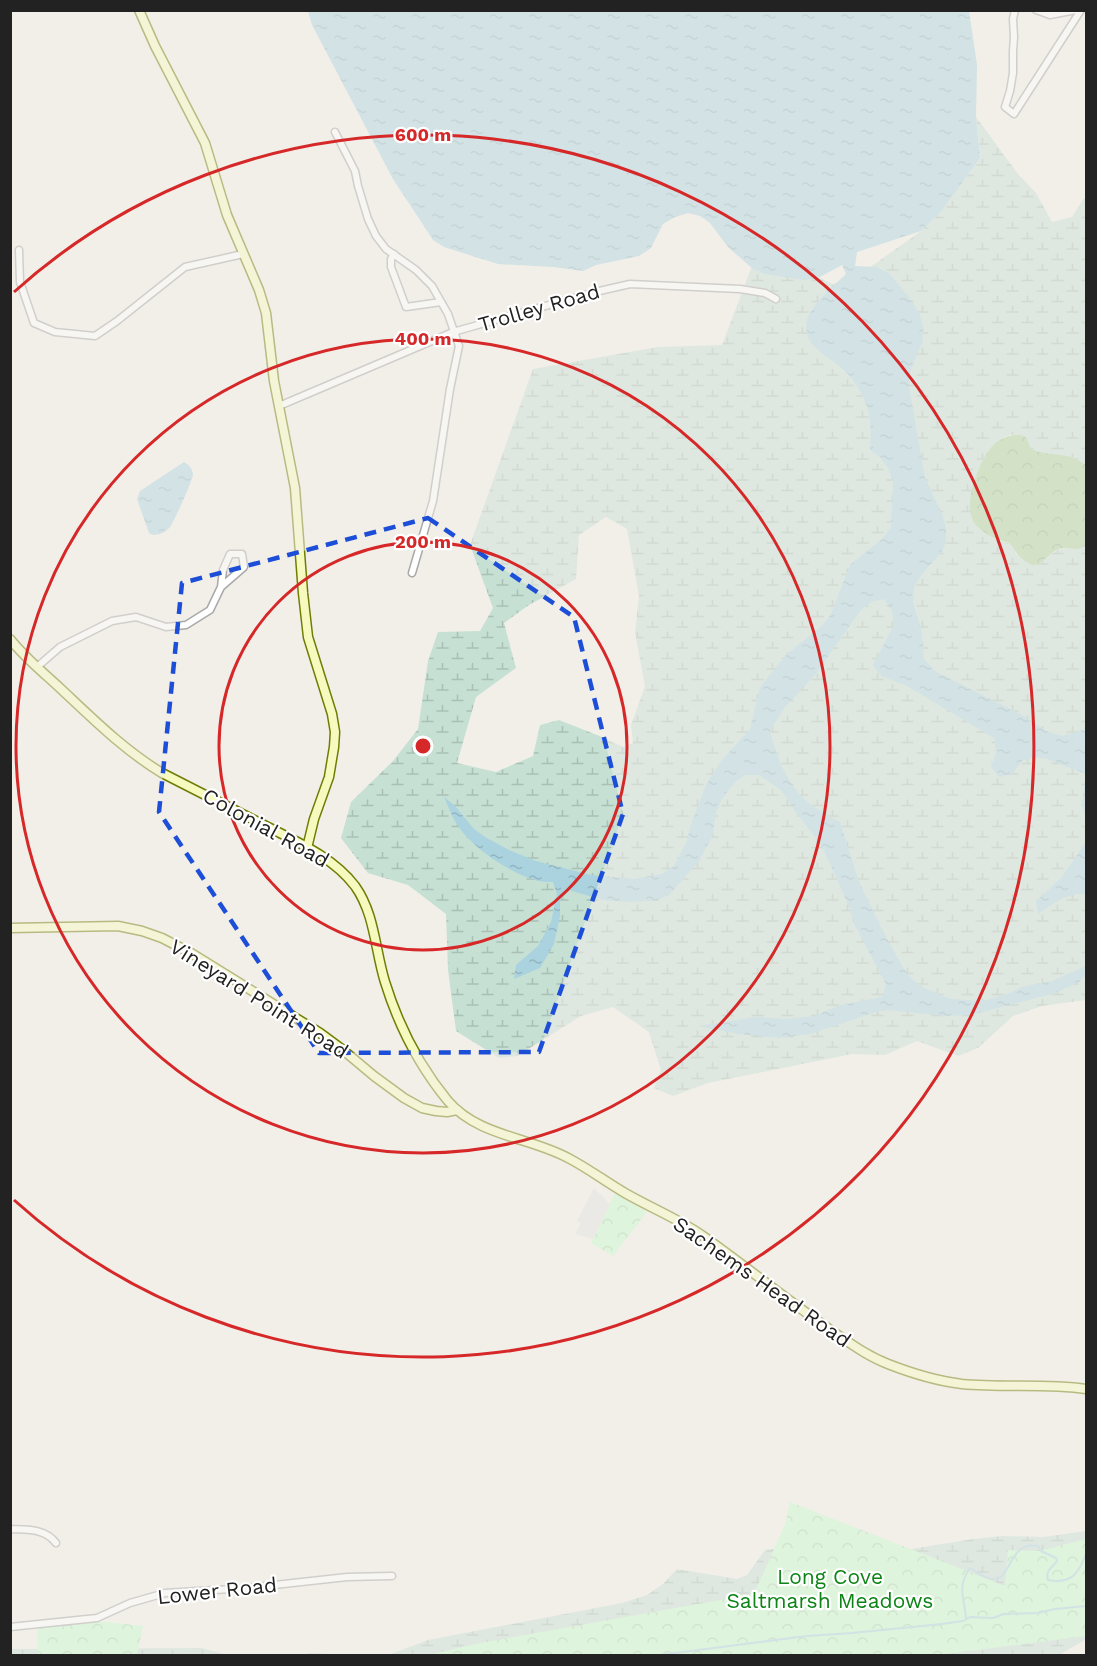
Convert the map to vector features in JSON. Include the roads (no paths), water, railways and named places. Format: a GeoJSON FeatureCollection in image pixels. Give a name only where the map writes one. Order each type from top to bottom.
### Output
{"type":"FeatureCollection","features":[{"type":"Feature","properties":{"kind":"street"},"geometry":{"type":"LineString","coordinates":[[139,10],[150,37],[205,143],[227,215],[259,290],[266,313],[271,362],[296,488],[308,637],[332,714],[334,732],[329,777],[314,819],[307,848]]}},
{"type":"Feature","properties":{"kind":"street"},"geometry":{"type":"LineString","coordinates":[[1015,10],[1013,73],[1005,107],[1014,114],[1081,10]]}},
{"type":"Feature","properties":{"kind":"street"},"geometry":{"type":"LineString","coordinates":[[1036,10],[1050,15],[1076,10]]}},
{"type":"Feature","properties":{"kind":"street"},"geometry":{"type":"LineString","coordinates":[[335,132],[355,171],[371,228],[381,243],[427,280],[448,314],[459,346],[433,501],[412,573]]}},
{"type":"Feature","properties":{"kind":"street"},"geometry":{"type":"LineString","coordinates":[[19,250],[20,282],[34,323],[55,332],[94,336],[117,321],[185,267],[243,254]]}},
{"type":"Feature","properties":{"kind":"street"},"geometry":{"type":"LineString","coordinates":[[394,255],[391,259],[391,267],[406,307],[441,302]]}},
{"type":"Feature","properties":{"kind":"street","name":"Trolley Road"},"geometry":{"type":"LineString","coordinates":[[279,406],[453,332],[630,284],[740,289],[765,293],[776,299]]}},
{"type":"Feature","properties":{"kind":"street"},"geometry":{"type":"LineString","coordinates":[[37,667],[60,647],[112,621],[136,618],[166,627],[186,625],[210,610],[221,587],[223,570],[230,554],[242,554],[244,567],[221,587]]}},
{"type":"Feature","properties":{"kind":"street","name":"Colonial Road"},"geometry":{"type":"LineString","coordinates":[[10,639],[115,739],[145,762],[307,848],[343,873],[362,898],[373,929],[385,981],[398,1016],[420,1060],[457,1110]]}},
{"type":"Feature","properties":{"kind":"street","name":"Vineyard Point Road"},"geometry":{"type":"LineString","coordinates":[[10,928],[118,926],[162,938],[326,1037],[374,1077],[404,1098],[422,1108],[447,1112],[457,1110]]}},
{"type":"Feature","properties":{"kind":"street","name":"Sachems Head Road"},"geometry":{"type":"LineString","coordinates":[[457,1110],[486,1128],[563,1155],[619,1189],[688,1226],[811,1317],[861,1351],[886,1363],[919,1374],[959,1383],[1086,1389]]}},
{"type":"Feature","properties":{"kind":"street"},"geometry":{"type":"LineString","coordinates":[[10,1529],[43,1532],[56,1543]]}},
{"type":"Feature","properties":{"kind":"street","name":"Lower Road"},"geometry":{"type":"LineString","coordinates":[[10,1627],[97,1618],[130,1603],[165,1593],[248,1588],[347,1577],[392,1576]]}},
{"type":"Feature","properties":{"kind":"water"},"geometry":{"type":"Polygon","coordinates":[[[308,11],[969,11],[977,65],[976,117],[980,158],[941,212],[921,231],[857,252],[855,266],[876,267],[889,273],[912,301],[923,327],[923,341],[909,379],[910,393],[925,478],[946,528],[946,543],[914,587],[913,603],[921,628],[924,659],[935,671],[1024,716],[1048,732],[1062,736],[1086,729],[1086,774],[1047,759],[1034,757],[1022,761],[1012,774],[999,777],[991,767],[996,753],[994,738],[907,686],[881,676],[873,665],[894,625],[892,611],[884,599],[871,602],[860,611],[815,675],[785,707],[770,731],[780,762],[793,786],[811,805],[840,822],[859,882],[884,933],[904,969],[913,980],[924,988],[951,999],[983,1001],[1010,993],[1021,987],[1052,981],[1086,966],[1086,975],[1078,983],[1052,994],[971,1015],[943,1016],[888,1010],[810,1034],[781,1038],[738,1034],[698,1026],[757,1017],[785,1019],[814,1016],[840,1005],[882,997],[886,984],[853,922],[850,909],[822,846],[781,790],[759,775],[745,775],[734,783],[724,796],[717,809],[712,837],[699,861],[669,895],[657,900],[630,902],[603,900],[569,890],[560,901],[560,916],[554,944],[540,968],[514,979],[516,965],[538,946],[551,922],[557,894],[553,882],[539,881],[516,872],[481,850],[456,823],[444,797],[455,806],[474,829],[485,837],[536,861],[591,875],[634,879],[662,874],[674,866],[687,841],[706,785],[721,761],[750,729],[760,687],[787,654],[823,625],[831,614],[850,565],[883,538],[891,527],[893,482],[888,468],[880,457],[870,450],[869,415],[859,389],[840,366],[813,345],[806,330],[807,320],[813,308],[846,274],[842,265],[818,278],[805,280],[765,274],[753,269],[728,247],[710,223],[700,216],[688,213],[663,224],[651,248],[639,256],[596,265],[583,271],[498,264],[444,247],[433,240],[393,179],[312,25],[308,11]]]}},
{"type":"Feature","properties":{"kind":"water"},"geometry":{"type":"Polygon","coordinates":[[[184,462],[193,474],[187,492],[170,527],[162,533],[153,535],[149,533],[137,499],[140,491],[184,462]]]}},
{"type":"Feature","properties":{"kind":"water"},"geometry":{"type":"Polygon","coordinates":[[[1086,774],[1086,820],[1082,802],[1086,774]]]}},
{"type":"Feature","properties":{"kind":"water"},"geometry":{"type":"Polygon","coordinates":[[[1086,842],[1086,894],[1066,897],[1038,914],[1036,901],[1061,878],[1086,842]]]}},
{"type":"Feature","properties":{"kind":"waterway"},"geometry":{"type":"LineString","coordinates":[[966,1619],[962,1587],[970,1568],[986,1577],[998,1578],[1003,1575],[1021,1549],[1038,1546],[1041,1551],[1056,1558],[1057,1561],[1048,1571],[1048,1580],[1062,1581],[1076,1573],[1085,1556]]}},
{"type":"Feature","properties":{"kind":"waterway"},"geometry":{"type":"LineString","coordinates":[[652,1656],[807,1636],[942,1624],[963,1621],[970,1617],[993,1618],[1004,1614],[1038,1613],[1086,1606]]}},
{"type":"Feature","properties":{"kind":"park label","name":"Long Cove Saltmarsh Meadows"},"geometry":{"type":"Point","coordinates":[830,1589]}}]}
